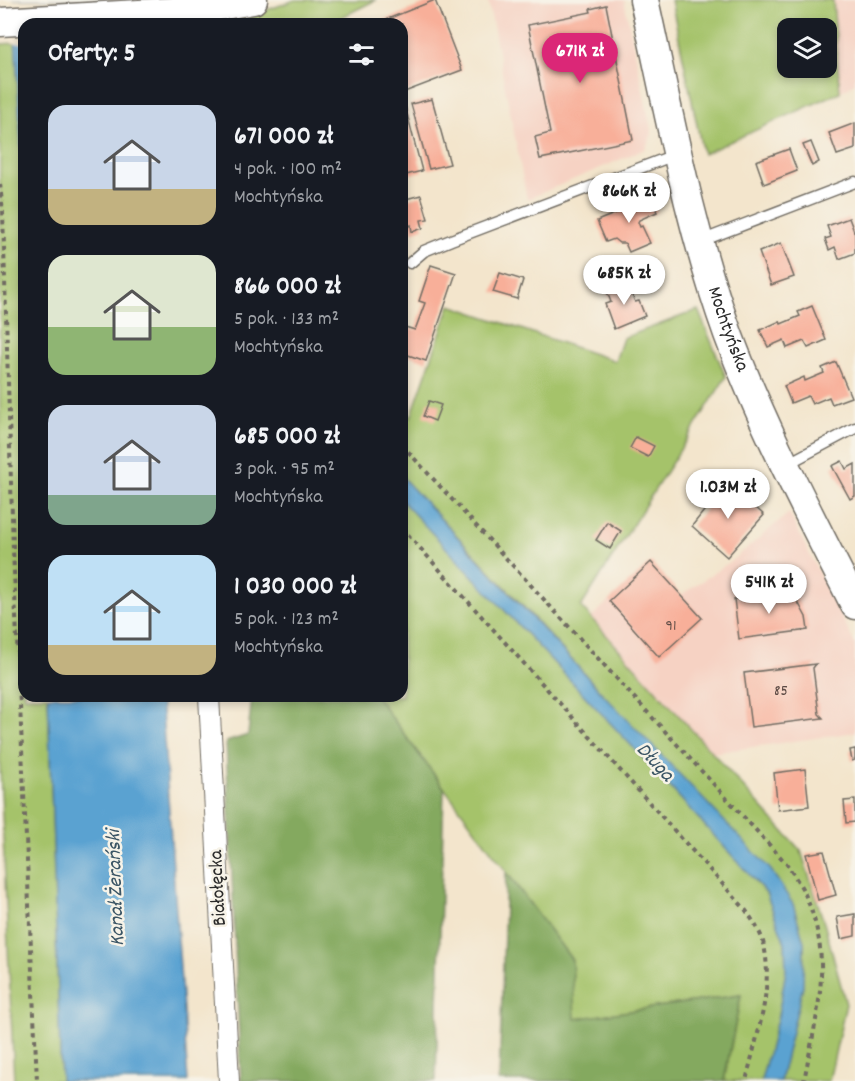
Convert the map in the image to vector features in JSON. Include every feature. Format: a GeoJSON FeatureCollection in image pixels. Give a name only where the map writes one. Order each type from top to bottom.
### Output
{"type":"FeatureCollection","features":[{"type":"Feature","properties":{"kind":"street"},"geometry":{"type":"LineString","coordinates":[[74,18],[184,12],[253,0]]}},
{"type":"Feature","properties":{"kind":"street","name":"Mochtyńska"},"geometry":{"type":"LineString","coordinates":[[644,0],[699,242],[728,333],[785,465],[855,605]]}},
{"type":"Feature","properties":{"kind":"street"},"geometry":{"type":"LineString","coordinates":[[0,22],[18,21]]}},
{"type":"Feature","properties":{"kind":"street","name":"Białołęcka"},"geometry":{"type":"LineString","coordinates":[[208,702],[229,1081]]}},
{"type":"Feature","properties":{"kind":"lane"},"geometry":{"type":"LineString","coordinates":[[410,263],[424,251],[451,240],[678,154]]}},
{"type":"Feature","properties":{"kind":"lane"},"geometry":{"type":"LineString","coordinates":[[699,242],[855,182]]}},
{"type":"Feature","properties":{"kind":"lane"},"geometry":{"type":"LineString","coordinates":[[785,465],[855,428]]}},
{"type":"Feature","properties":{"kind":"path"},"geometry":{"type":"LineString","coordinates":[[0,184],[3,213],[18,661]]}},
{"type":"Feature","properties":{"kind":"path"},"geometry":{"type":"LineString","coordinates":[[408,452],[786,863],[807,898],[820,942],[822,983],[804,1081]]}},
{"type":"Feature","properties":{"kind":"path"},"geometry":{"type":"LineString","coordinates":[[408,535],[746,909],[761,937],[768,970],[764,1003],[746,1081]]}},
{"type":"Feature","properties":{"kind":"path"},"geometry":{"type":"LineString","coordinates":[[20,702],[37,1081]]}},
{"type":"Feature","properties":{"kind":"shaded area"},"geometry":{"type":"Polygon","coordinates":[[[488,0],[624,0],[652,134],[645,149],[527,199],[488,0]]]}},
{"type":"Feature","properties":{"kind":"shaded area"},"geometry":{"type":"Polygon","coordinates":[[[833,0],[855,0],[855,83],[840,92],[837,18],[834,18],[833,0]]]}},
{"type":"Feature","properties":{"kind":"shaded area"},"geometry":{"type":"Polygon","coordinates":[[[789,513],[855,644],[855,732],[712,753],[591,618],[628,583],[658,615],[681,595],[733,560],[789,513]]]}},
{"type":"Feature","properties":{"kind":"green space"},"geometry":{"type":"Polygon","coordinates":[[[295,0],[376,0],[340,18],[235,18],[295,0]]]}},
{"type":"Feature","properties":{"kind":"green space"},"geometry":{"type":"Polygon","coordinates":[[[671,0],[833,0],[834,18],[777,18],[777,78],[837,78],[837,53],[840,92],[703,154],[671,0]]]}},
{"type":"Feature","properties":{"kind":"green space"},"geometry":{"type":"Polygon","coordinates":[[[16,43],[18,82],[18,702],[48,702],[61,1081],[14,1081],[0,767],[0,44],[16,43]]]}},
{"type":"Feature","properties":{"kind":"green space"},"geometry":{"type":"Polygon","coordinates":[[[450,305],[615,361],[623,338],[698,310],[726,377],[581,607],[801,851],[825,926],[846,1004],[829,1081],[780,1081],[803,986],[804,942],[793,904],[525,608],[408,483],[408,414],[411,417],[450,305]]]}},
{"type":"Feature","properties":{"kind":"green space"},"geometry":{"type":"Polygon","coordinates":[[[408,507],[660,776],[766,893],[785,943],[786,971],[778,1016],[761,1081],[724,1081],[741,995],[574,1019],[572,960],[380,702],[408,702],[408,507]]]}},
{"type":"Feature","properties":{"kind":"green space"},"geometry":{"type":"Polygon","coordinates":[[[251,702],[380,702],[444,788],[436,1081],[241,1081],[226,742],[248,735],[251,702]]]}},
{"type":"Feature","properties":{"kind":"green space"},"geometry":{"type":"Polygon","coordinates":[[[506,872],[572,960],[575,1019],[741,995],[724,1081],[499,1081],[506,872]]]}},
{"type":"Feature","properties":{"kind":"water"},"geometry":{"type":"Polygon","coordinates":[[[13,0],[123,0],[49,18],[18,18],[18,90],[13,0]]]}},
{"type":"Feature","properties":{"kind":"water","name":"Długa"},"geometry":{"type":"Polygon","coordinates":[[[408,483],[602,693],[771,870],[793,904],[804,942],[803,986],[780,1081],[761,1081],[778,1016],[786,971],[785,943],[766,893],[660,776],[408,507],[408,483]]]}},
{"type":"Feature","properties":{"kind":"water","name":"Kanał Żerański"},"geometry":{"type":"Polygon","coordinates":[[[48,702],[161,702],[188,1081],[61,1081],[48,702]]]}},
{"type":"Feature","properties":{"kind":"pier"},"geometry":{"type":"Polygon","coordinates":[[[10,0],[126,0],[128,18],[18,18],[18,43],[13,43],[10,0]]]}},
{"type":"Feature","properties":{"kind":"building"},"geometry":{"type":"Polygon","coordinates":[[[435,0],[462,70],[408,91],[408,18],[390,18],[435,0]]]}},
{"type":"Feature","properties":{"kind":"building"},"geometry":{"type":"Polygon","coordinates":[[[606,5],[633,140],[540,159],[535,137],[550,133],[528,25],[591,12],[590,9],[606,5]]]}},
{"type":"Feature","properties":{"kind":"building"},"geometry":{"type":"Polygon","coordinates":[[[432,99],[450,164],[429,169],[411,104],[432,99]]]}},
{"type":"Feature","properties":{"kind":"building"},"geometry":{"type":"Polygon","coordinates":[[[408,117],[422,171],[408,174],[408,117]]]}},
{"type":"Feature","properties":{"kind":"building"},"geometry":{"type":"Polygon","coordinates":[[[855,123],[855,149],[837,155],[829,133],[855,123]]]}},
{"type":"Feature","properties":{"kind":"building"},"geometry":{"type":"Polygon","coordinates":[[[811,142],[819,162],[812,166],[803,145],[811,142]]]}},
{"type":"Feature","properties":{"kind":"building"},"geometry":{"type":"Polygon","coordinates":[[[789,149],[797,171],[764,184],[756,161],[789,149]]]}},
{"type":"Feature","properties":{"kind":"building"},"geometry":{"type":"Polygon","coordinates":[[[649,193],[657,212],[638,222],[650,243],[629,252],[625,243],[619,243],[614,239],[606,242],[597,221],[631,207],[629,202],[649,193]]]}},
{"type":"Feature","properties":{"kind":"building"},"geometry":{"type":"Polygon","coordinates":[[[421,195],[428,219],[421,220],[423,228],[412,232],[411,225],[408,226],[408,198],[421,195]]]}},
{"type":"Feature","properties":{"kind":"building"},"geometry":{"type":"Polygon","coordinates":[[[849,218],[855,234],[855,253],[839,259],[835,247],[829,250],[825,239],[831,237],[827,226],[849,218]]]}},
{"type":"Feature","properties":{"kind":"building"},"geometry":{"type":"Polygon","coordinates":[[[781,243],[794,277],[771,285],[759,252],[781,243]]]}},
{"type":"Feature","properties":{"kind":"building"},"geometry":{"type":"Polygon","coordinates":[[[431,265],[456,273],[426,361],[408,355],[408,328],[415,330],[425,303],[419,301],[431,265]]]}},
{"type":"Feature","properties":{"kind":"building"},"geometry":{"type":"Polygon","coordinates":[[[500,273],[523,280],[517,299],[493,292],[500,273]]]}},
{"type":"Feature","properties":{"kind":"building"},"geometry":{"type":"Polygon","coordinates":[[[631,282],[636,293],[632,295],[635,302],[639,301],[645,316],[614,329],[605,304],[611,302],[607,292],[631,282]]]}},
{"type":"Feature","properties":{"kind":"building"},"geometry":{"type":"Polygon","coordinates":[[[812,306],[826,340],[808,348],[804,341],[787,348],[784,340],[768,347],[760,330],[780,321],[781,324],[800,316],[798,312],[812,306]]]}},
{"type":"Feature","properties":{"kind":"building"},"geometry":{"type":"Polygon","coordinates":[[[836,362],[851,397],[832,404],[829,397],[812,404],[808,396],[791,403],[784,386],[804,377],[805,381],[824,373],[822,368],[836,362]]]}},
{"type":"Feature","properties":{"kind":"building"},"geometry":{"type":"Polygon","coordinates":[[[429,401],[441,405],[435,421],[423,416],[429,401]]]}},
{"type":"Feature","properties":{"kind":"building"},"geometry":{"type":"Polygon","coordinates":[[[636,437],[654,446],[648,457],[630,448],[636,437]]]}},
{"type":"Feature","properties":{"kind":"building"},"geometry":{"type":"Polygon","coordinates":[[[842,461],[846,469],[855,464],[855,496],[850,499],[832,466],[842,461]]]}},
{"type":"Feature","properties":{"kind":"building"},"geometry":{"type":"Polygon","coordinates":[[[727,482],[764,515],[727,557],[692,526],[727,482]]]}},
{"type":"Feature","properties":{"kind":"building"},"geometry":{"type":"Polygon","coordinates":[[[607,522],[621,531],[610,549],[596,540],[607,522]]]}},
{"type":"Feature","properties":{"kind":"building"},"geometry":{"type":"Polygon","coordinates":[[[651,562],[702,618],[659,657],[609,601],[651,562]]]}},
{"type":"Feature","properties":{"kind":"building"},"geometry":{"type":"Polygon","coordinates":[[[792,591],[806,617],[808,630],[739,639],[734,599],[792,591]]]}},
{"type":"Feature","properties":{"kind":"building"},"geometry":{"type":"Polygon","coordinates":[[[816,664],[813,668],[819,714],[823,718],[751,727],[744,673],[816,664]]]}},
{"type":"Feature","properties":{"kind":"building"},"geometry":{"type":"Polygon","coordinates":[[[855,749],[855,760],[852,761],[850,750],[855,749]]]}},
{"type":"Feature","properties":{"kind":"building"},"geometry":{"type":"Polygon","coordinates":[[[805,769],[809,806],[778,810],[774,773],[805,769]]]}},
{"type":"Feature","properties":{"kind":"building"},"geometry":{"type":"Polygon","coordinates":[[[855,800],[855,822],[846,823],[844,801],[855,800]]]}},
{"type":"Feature","properties":{"kind":"building"},"geometry":{"type":"Polygon","coordinates":[[[824,851],[836,895],[818,900],[806,854],[824,851]]]}},
{"type":"Feature","properties":{"kind":"building"},"geometry":{"type":"Polygon","coordinates":[[[855,914],[855,936],[841,939],[837,917],[855,914]]]}}]}
